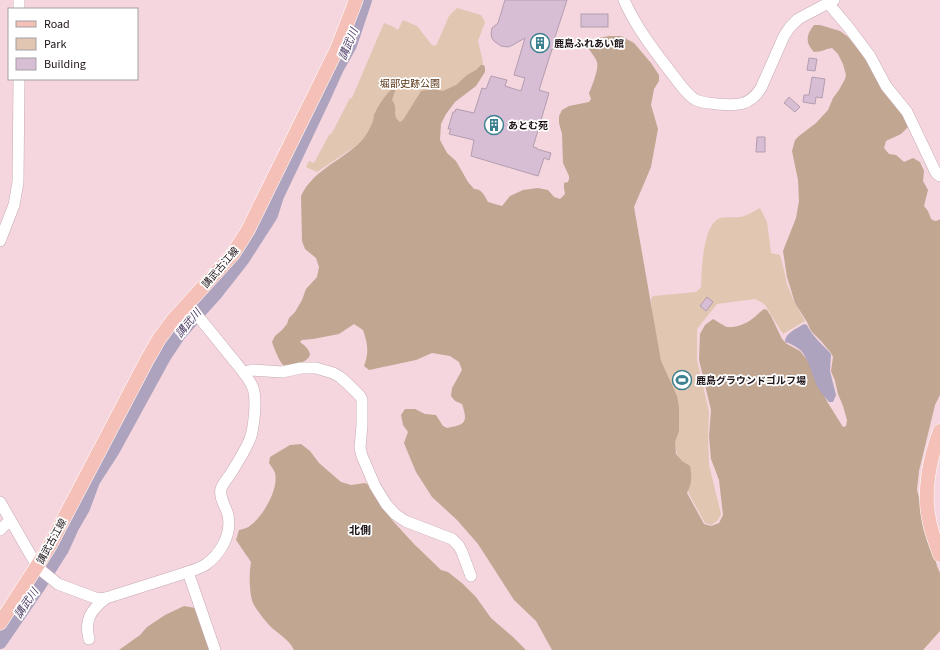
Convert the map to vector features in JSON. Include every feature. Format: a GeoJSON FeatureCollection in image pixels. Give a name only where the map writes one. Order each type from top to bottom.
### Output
{"type":"FeatureCollection","features":[{"type":"Feature","properties":{"kind":"main road","name":"講武古江線"},"geometry":{"type":"LineString","coordinates":[[0,623],[40,569],[49,547],[147,360],[159,340],[173,320],[189,307],[233,254],[248,230],[337,49],[356,0]]}},
{"type":"Feature","properties":{"kind":"main road"},"geometry":{"type":"LineString","coordinates":[[940,430],[930,463],[927,483],[927,510],[934,519],[940,555]]}},
{"type":"Feature","properties":{"kind":"street"},"geometry":{"type":"LineString","coordinates":[[624,0],[639,29],[689,95],[703,103],[736,105],[748,101],[758,93],[784,36],[790,27],[798,19],[831,2],[870,56],[886,86],[907,112],[936,173],[940,176]]}},
{"type":"Feature","properties":{"kind":"street"},"geometry":{"type":"LineString","coordinates":[[0,241],[14,205],[18,182],[19,80]]}},
{"type":"Feature","properties":{"kind":"street"},"geometry":{"type":"LineString","coordinates":[[0,502],[40,569],[58,584],[98,599],[106,598],[188,572],[201,567],[211,560],[222,547],[228,533],[228,516],[222,498],[222,489],[245,450],[251,436],[254,395],[253,388],[244,373],[189,307]]}},
{"type":"Feature","properties":{"kind":"street"},"geometry":{"type":"LineString","coordinates":[[244,373],[252,370],[282,372],[301,368],[316,368],[333,373],[348,384],[362,400],[360,448],[375,486],[386,504],[405,521],[452,539],[459,546],[472,576]]}},
{"type":"Feature","properties":{"kind":"street"},"geometry":{"type":"LineString","coordinates":[[0,530],[10,520]]}},
{"type":"Feature","properties":{"kind":"street"},"geometry":{"type":"LineString","coordinates":[[188,572],[214,650]]}},
{"type":"Feature","properties":{"kind":"street"},"geometry":{"type":"LineString","coordinates":[[89,639],[87,627],[88,619],[92,612],[106,598]]}},
{"type":"Feature","properties":{"kind":"green space","name":"堀部史跡公園"},"geometry":{"type":"Polygon","coordinates":[[[457,8],[481,15],[485,22],[478,41],[483,62],[481,71],[454,99],[363,141],[317,172],[306,167],[309,161],[314,163],[329,135],[332,133],[350,98],[352,98],[384,23],[398,30],[403,20],[417,26],[432,45],[436,46],[449,16],[457,8]]]}},
{"type":"Feature","properties":{"kind":"green space","name":"鹿島グラウンドゴルフ場"},"geometry":{"type":"Polygon","coordinates":[[[760,208],[767,222],[771,253],[780,255],[787,284],[805,321],[783,334],[765,305],[755,299],[717,304],[697,329],[697,360],[709,412],[709,465],[721,514],[717,521],[711,525],[705,523],[689,494],[676,450],[656,356],[651,299],[653,296],[696,292],[701,287],[704,250],[709,231],[713,224],[720,218],[748,215],[760,208]]]}},
{"type":"Feature","properties":{"kind":"shaded area"},"geometry":{"type":"Polygon","coordinates":[[[814,25],[820,25],[840,31],[848,37],[858,49],[908,122],[908,127],[901,134],[886,141],[884,148],[889,154],[896,155],[904,162],[913,158],[920,162],[924,171],[923,181],[928,190],[924,206],[931,219],[935,221],[940,219],[940,395],[935,405],[919,471],[917,490],[940,573],[940,631],[923,650],[552,650],[536,621],[514,600],[478,544],[457,520],[432,497],[416,472],[404,443],[408,432],[403,425],[401,415],[405,409],[415,409],[425,414],[436,415],[443,426],[447,428],[458,426],[464,422],[465,415],[462,404],[455,401],[451,396],[452,388],[462,370],[459,362],[450,356],[432,353],[416,360],[369,370],[364,366],[367,357],[367,348],[363,330],[354,324],[339,334],[302,340],[300,342],[305,346],[310,354],[309,357],[303,362],[286,366],[280,361],[272,342],[275,336],[287,324],[289,318],[295,312],[306,289],[317,277],[319,267],[316,258],[305,249],[302,241],[301,196],[314,178],[356,146],[364,138],[379,106],[385,96],[393,88],[396,88],[392,100],[395,105],[396,116],[400,122],[403,120],[421,91],[434,89],[443,91],[456,85],[481,65],[484,65],[485,72],[476,86],[455,102],[441,124],[440,140],[447,153],[456,161],[468,182],[474,189],[479,190],[482,193],[488,202],[502,206],[510,196],[523,190],[538,188],[548,190],[554,197],[560,199],[565,194],[564,183],[568,182],[569,176],[563,163],[562,134],[559,116],[562,110],[569,106],[589,102],[591,99],[589,93],[595,78],[597,62],[588,48],[589,42],[609,36],[621,36],[634,43],[659,75],[659,81],[654,89],[651,105],[658,129],[651,167],[634,207],[661,361],[677,396],[679,407],[679,431],[675,442],[676,454],[682,461],[690,466],[691,480],[687,493],[704,524],[711,526],[719,523],[723,515],[719,480],[711,459],[709,436],[711,410],[699,360],[700,334],[705,325],[713,319],[727,327],[733,327],[754,318],[764,309],[767,310],[782,339],[787,344],[800,351],[812,366],[820,388],[828,403],[843,427],[846,426],[847,420],[831,371],[833,357],[811,331],[795,303],[787,277],[783,251],[796,218],[799,201],[798,180],[792,151],[795,140],[816,123],[828,110],[846,75],[838,54],[832,48],[819,52],[814,52],[811,49],[808,42],[808,36],[814,25]]]}},
{"type":"Feature","properties":{"kind":"shaded area"},"geometry":{"type":"Polygon","coordinates":[[[804,324],[807,325],[815,337],[831,354],[830,371],[836,395],[833,402],[829,402],[818,388],[802,352],[785,342],[785,339],[789,334],[804,324]]]}},
{"type":"Feature","properties":{"kind":"shaded area"},"geometry":{"type":"Polygon","coordinates":[[[301,444],[310,451],[319,463],[341,482],[351,485],[365,483],[375,489],[392,520],[414,544],[441,570],[448,572],[463,584],[476,597],[491,618],[526,650],[294,650],[286,640],[268,624],[254,605],[250,588],[251,562],[236,540],[239,530],[248,527],[256,521],[269,502],[275,487],[276,479],[275,472],[269,463],[270,457],[290,445],[301,444]]]}},
{"type":"Feature","properties":{"kind":"shaded area"},"geometry":{"type":"Polygon","coordinates":[[[184,606],[195,608],[211,650],[119,650],[140,635],[147,627],[165,615],[184,606]]]}},
{"type":"Feature","properties":{"kind":"building"},"geometry":{"type":"Polygon","coordinates":[[[505,0],[567,0],[554,40],[558,41],[555,49],[552,49],[539,90],[549,93],[533,147],[551,153],[549,160],[544,158],[538,176],[471,156],[474,140],[449,134],[451,129],[448,129],[453,112],[455,112],[456,109],[474,113],[482,88],[486,89],[491,76],[507,80],[505,86],[521,91],[525,78],[514,75],[525,38],[508,47],[501,46],[494,41],[491,34],[492,28],[498,23],[505,0]]]}},
{"type":"Feature","properties":{"kind":"building"},"geometry":{"type":"Polygon","coordinates":[[[581,14],[608,14],[608,27],[581,27],[581,14]]]}},
{"type":"Feature","properties":{"kind":"building"},"geometry":{"type":"Polygon","coordinates":[[[809,58],[817,59],[815,71],[807,70],[809,58]]]}},
{"type":"Feature","properties":{"kind":"building"},"geometry":{"type":"Polygon","coordinates":[[[812,77],[825,79],[822,98],[816,97],[815,104],[803,102],[804,95],[809,95],[812,77]]]}},
{"type":"Feature","properties":{"kind":"building"},"geometry":{"type":"Polygon","coordinates":[[[789,97],[800,107],[795,112],[784,103],[789,97]]]}},
{"type":"Feature","properties":{"kind":"building"},"geometry":{"type":"Polygon","coordinates":[[[757,137],[765,137],[765,152],[756,152],[757,137]]]}},
{"type":"Feature","properties":{"kind":"building"},"geometry":{"type":"Polygon","coordinates":[[[707,297],[713,302],[706,311],[700,306],[707,297]]]}},
{"type":"Feature","properties":{"kind":"waterway","name":"講武川"},"geometry":{"type":"LineString","coordinates":[[0,642],[62,549],[83,508],[93,481],[113,450],[165,355],[179,334],[216,293],[242,260],[271,215],[277,196],[337,68],[350,45],[365,0]]}},
{"type":"Feature","properties":{"kind":"place","name":"鹿島ふれあい館"},"geometry":{"type":"Point","coordinates":[540,43]}},
{"type":"Feature","properties":{"kind":"place","name":"あとむ苑"},"geometry":{"type":"Point","coordinates":[494,125]}},
{"type":"Feature","properties":{"kind":"place","name":"鹿島グラウンドゴルフ場"},"geometry":{"type":"Point","coordinates":[682,380]}},
{"type":"Feature","properties":{"kind":"district","name":"北側"},"geometry":{"type":"Point","coordinates":[360,530]}}]}
